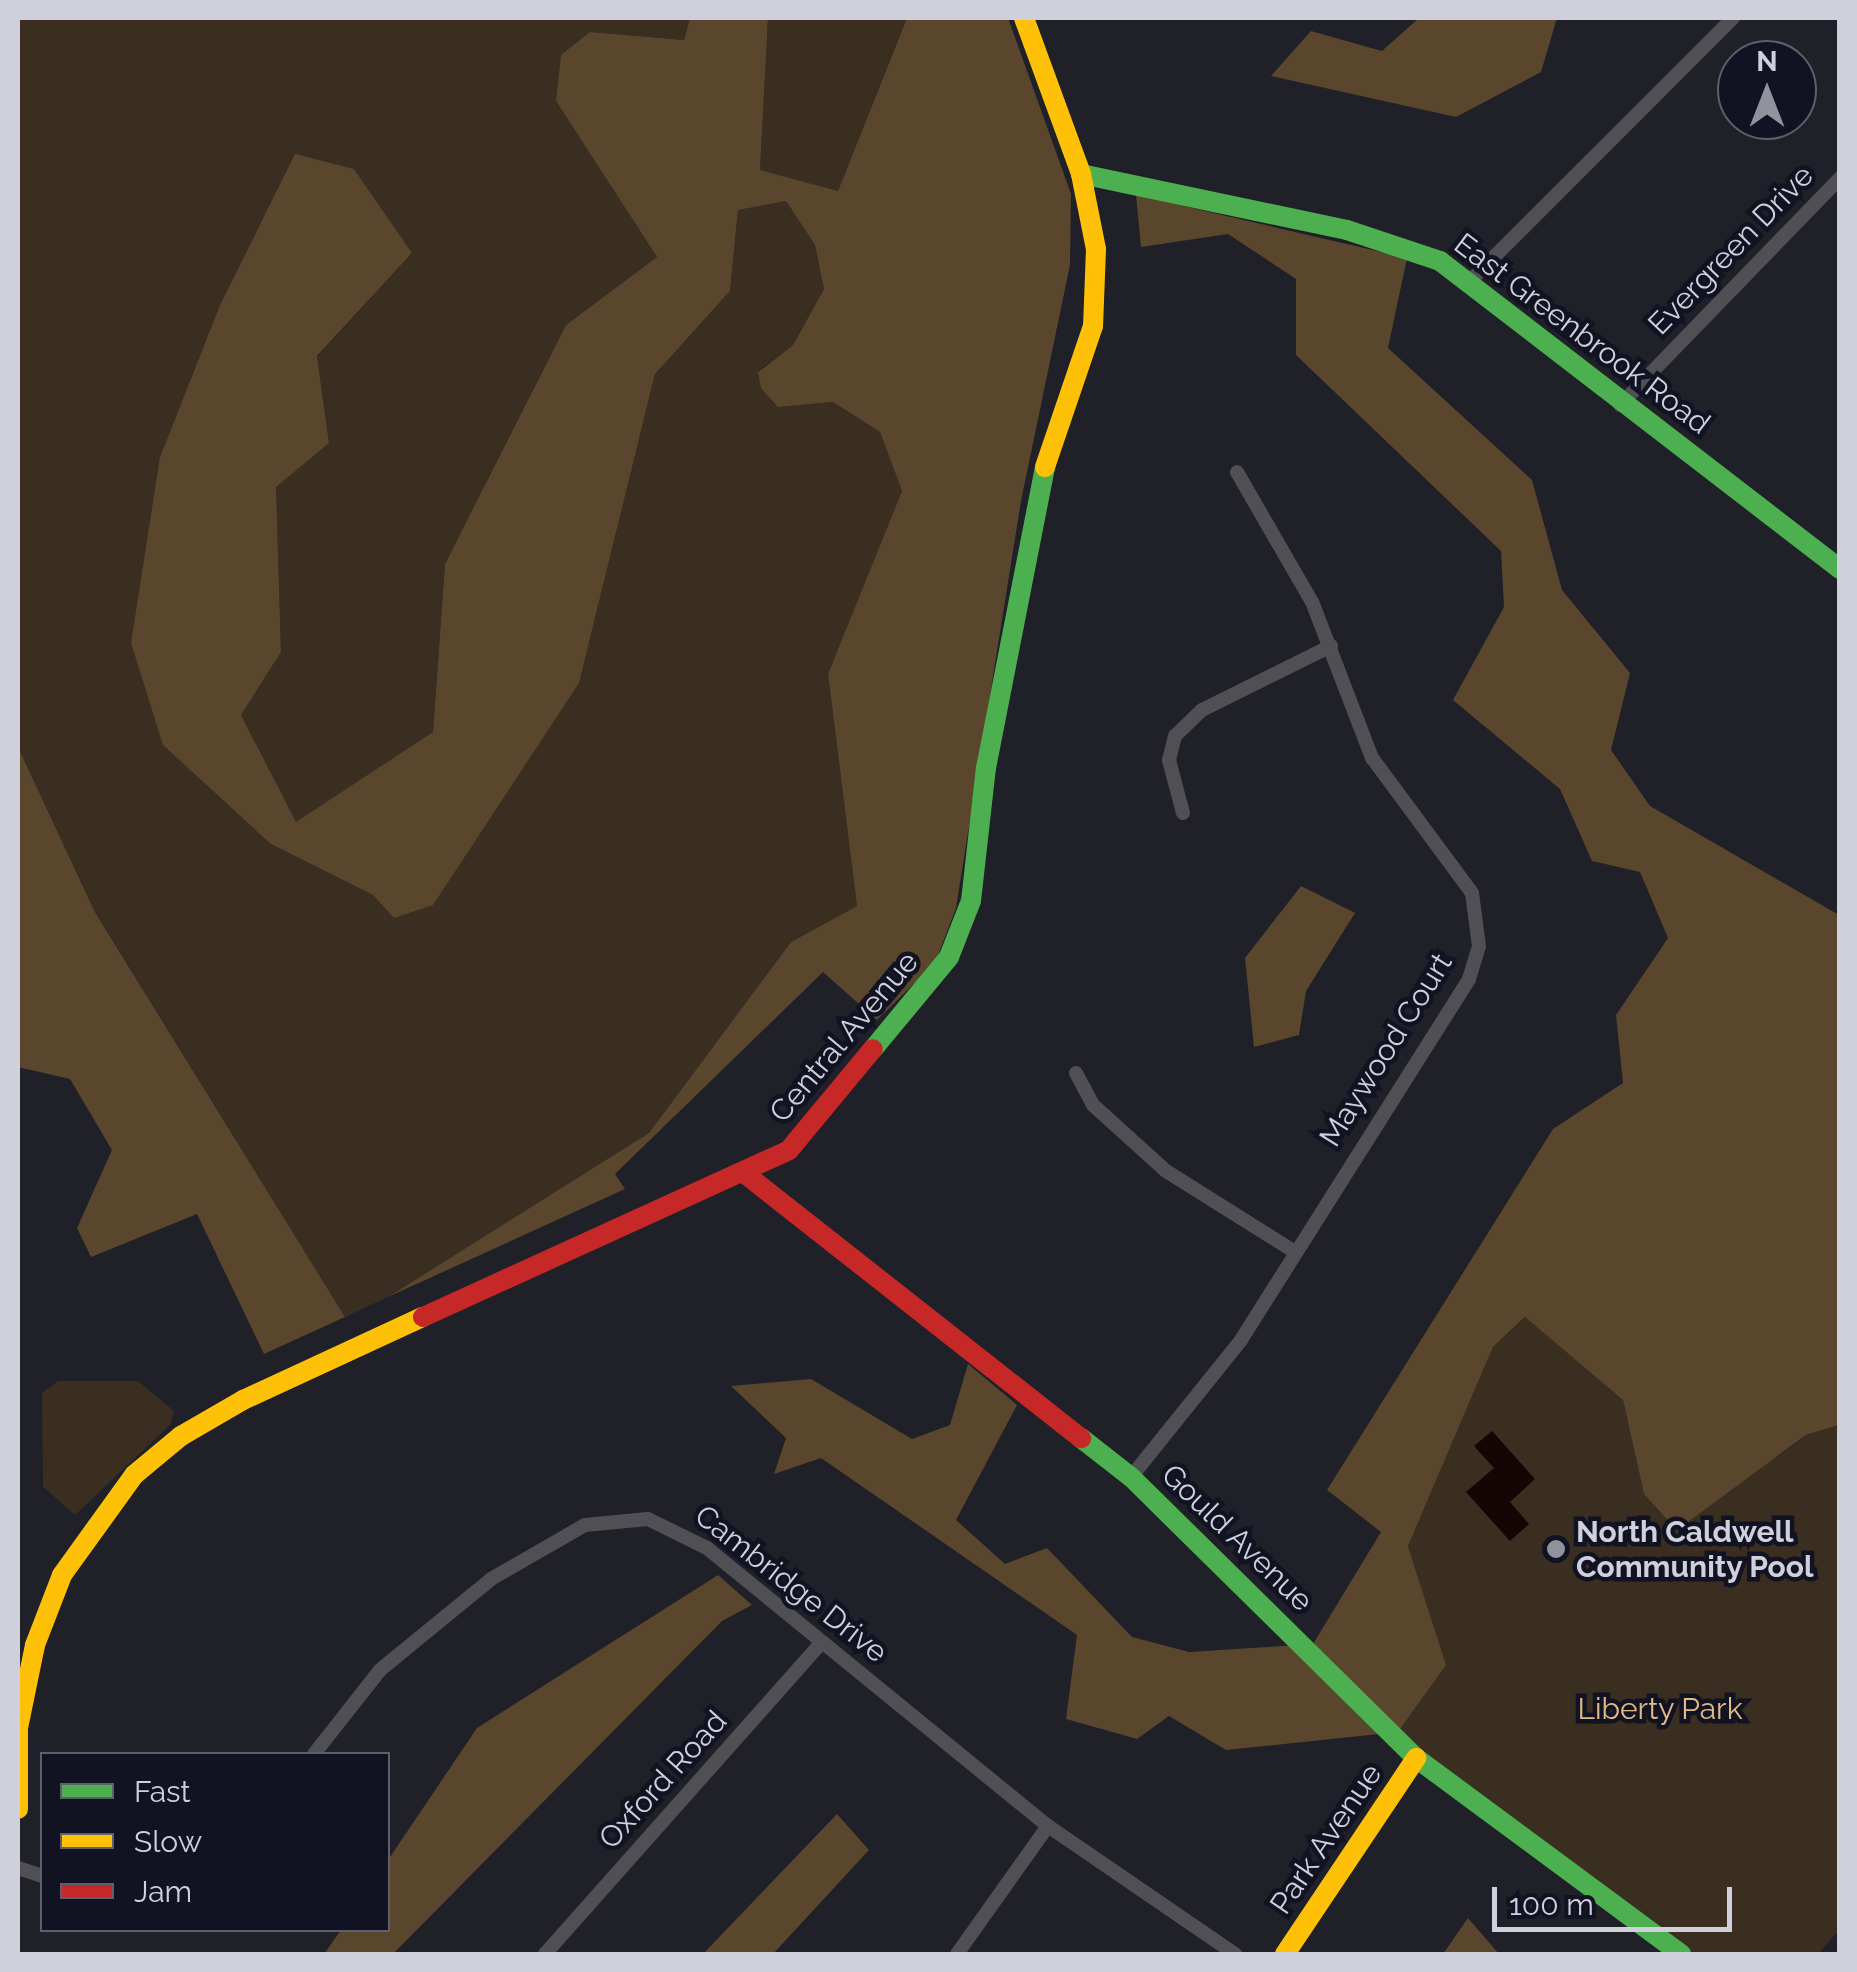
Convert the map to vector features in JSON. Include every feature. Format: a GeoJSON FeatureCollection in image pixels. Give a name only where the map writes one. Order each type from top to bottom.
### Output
{"type":"FeatureCollection","features":[{"type":"Feature","properties":{"kind":"street","name":"Central Avenue"},"geometry":{"type":"LineString","coordinates":[[18,1809],[18,1728],[35,1646],[62,1575],[134,1475],[180,1436],[242,1400],[789,1150],[932,982],[967,915],[986,768],[1036,494],[1093,326],[1096,249],[1081,174],[1024,18]]}},
{"type":"Feature","properties":{"kind":"street"},"geometry":{"type":"LineString","coordinates":[[1468,283],[1733,18]]}},
{"type":"Feature","properties":{"kind":"street","name":"East Greenbrook Road"},"geometry":{"type":"LineString","coordinates":[[1081,174],[1401,243],[1440,260],[1620,405],[1740,487],[1840,569]]}},
{"type":"Feature","properties":{"kind":"street","name":"Evergreen Drive"},"geometry":{"type":"LineString","coordinates":[[1620,405],[1840,178]]}},
{"type":"Feature","properties":{"kind":"street","name":"Maywood Court"},"geometry":{"type":"LineString","coordinates":[[1131,1477],[1240,1340],[1292,1250],[1469,979],[1479,946],[1472,892],[1372,758],[1331,646],[1236,472]]}},
{"type":"Feature","properties":{"kind":"street"},"geometry":{"type":"LineString","coordinates":[[1183,813],[1169,760],[1174,736],[1202,710],[1331,646]]}},
{"type":"Feature","properties":{"kind":"street"},"geometry":{"type":"LineString","coordinates":[[1076,1073],[1093,1106],[1166,1171],[1292,1250]]}},
{"type":"Feature","properties":{"kind":"street","name":"Gould Avenue"},"geometry":{"type":"LineString","coordinates":[[744,1173],[1131,1477],[1416,1758],[1681,1954]]}},
{"type":"Feature","properties":{"kind":"street","name":"Cambridge Drive"},"geometry":{"type":"LineString","coordinates":[[315,1752],[338,1716],[423,1629],[490,1579],[598,1521],[648,1519],[683,1531],[1048,1826],[1235,1954]]}},
{"type":"Feature","properties":{"kind":"street","name":"Oxford Road"},"geometry":{"type":"LineString","coordinates":[[545,1954],[822,1642]]}},
{"type":"Feature","properties":{"kind":"street","name":"Park Avenue"},"geometry":{"type":"LineString","coordinates":[[1285,1954],[1416,1758]]}},
{"type":"Feature","properties":{"kind":"street"},"geometry":{"type":"LineString","coordinates":[[958,1954],[1048,1826]]}},
{"type":"Feature","properties":{"kind":"green space"},"geometry":{"type":"Polygon","coordinates":[[[18,18],[690,18],[684,40],[590,32],[556,101],[657,257],[566,325],[445,564],[433,732],[296,823],[241,715],[281,652],[276,486],[329,442],[317,357],[412,253],[354,169],[295,155],[220,305],[160,457],[271,844],[373,895],[394,918],[579,683],[655,374],[730,291],[738,210],[786,201],[815,245],[824,289],[793,345],[758,371],[778,407],[833,402],[880,432],[902,491],[828,675],[857,906],[791,942],[649,1133],[388,1297],[345,1317],[95,911],[18,747],[18,18]]]}},
{"type":"Feature","properties":{"kind":"green space"},"geometry":{"type":"Polygon","coordinates":[[[768,18],[907,18],[838,191],[760,170],[768,18]]]}},
{"type":"Feature","properties":{"kind":"green space","name":"Liberty Park"},"geometry":{"type":"Polygon","coordinates":[[[1526,1317],[1623,1400],[1644,1494],[1677,1529],[1807,1435],[1839,1425],[1840,1929],[1818,1954],[1684,1954],[1398,1732],[1446,1665],[1408,1546],[1493,1347],[1526,1317]]]}},
{"type":"Feature","properties":{"kind":"green space"},"geometry":{"type":"Polygon","coordinates":[[[58,1381],[138,1381],[174,1411],[170,1425],[75,1515],[43,1487],[42,1393],[58,1381]]]}},
{"type":"Feature","properties":{"kind":"shaded area"},"geometry":{"type":"Polygon","coordinates":[[[690,18],[768,18],[760,170],[838,191],[907,18],[1008,18],[1071,194],[1070,265],[1021,501],[956,908],[935,963],[877,1020],[823,972],[615,1174],[625,1189],[388,1297],[649,1133],[791,942],[857,906],[828,674],[902,491],[880,432],[833,402],[778,407],[761,388],[758,372],[793,345],[824,289],[815,245],[786,201],[738,210],[730,291],[655,374],[579,683],[433,905],[394,918],[373,895],[271,844],[163,745],[131,643],[160,457],[220,305],[295,154],[354,169],[412,253],[317,356],[329,443],[276,487],[281,652],[241,715],[296,822],[433,732],[445,564],[566,325],[657,257],[556,101],[561,55],[590,32],[684,40],[690,18]]]}},
{"type":"Feature","properties":{"kind":"shaded area"},"geometry":{"type":"Polygon","coordinates":[[[1419,18],[1557,18],[1541,72],[1456,117],[1271,76],[1311,31],[1382,51],[1419,18]]]}},
{"type":"Feature","properties":{"kind":"shaded area"},"geometry":{"type":"Polygon","coordinates":[[[1136,195],[1407,258],[1388,348],[1532,480],[1562,590],[1630,673],[1611,750],[1650,806],[1839,915],[1839,1425],[1806,1435],[1677,1530],[1644,1494],[1623,1400],[1525,1317],[1493,1347],[1408,1546],[1446,1665],[1398,1732],[1226,1750],[1169,1716],[1137,1739],[1066,1719],[1077,1635],[821,1458],[774,1474],[786,1438],[731,1386],[811,1379],[912,1439],[950,1425],[968,1364],[1017,1405],[956,1520],[1005,1564],[1047,1548],[1132,1637],[1189,1652],[1313,1644],[1381,1532],[1327,1490],[1553,1129],[1623,1083],[1616,1015],[1668,938],[1640,872],[1592,861],[1560,789],[1453,700],[1504,607],[1501,551],[1296,355],[1296,279],[1228,234],[1141,247],[1136,195]]]}},
{"type":"Feature","properties":{"kind":"shaded area"},"geometry":{"type":"Polygon","coordinates":[[[18,747],[95,912],[345,1317],[264,1354],[197,1214],[91,1257],[77,1228],[112,1150],[70,1079],[18,1067],[18,747]]]}},
{"type":"Feature","properties":{"kind":"shaded area"},"geometry":{"type":"Polygon","coordinates":[[[1301,886],[1355,913],[1306,991],[1299,1035],[1254,1047],[1245,958],[1301,886]]]}},
{"type":"Feature","properties":{"kind":"shaded area"},"geometry":{"type":"Polygon","coordinates":[[[1492,1431],[1535,1479],[1510,1502],[1529,1524],[1510,1541],[1466,1492],[1494,1468],[1474,1446],[1492,1431]]]}},
{"type":"Feature","properties":{"kind":"shaded area"},"geometry":{"type":"Polygon","coordinates":[[[718,1575],[752,1605],[722,1621],[393,1954],[324,1954],[340,1932],[390,1932],[390,1857],[477,1728],[718,1575]]]}},
{"type":"Feature","properties":{"kind":"shaded area"},"geometry":{"type":"Polygon","coordinates":[[[837,1814],[869,1850],[773,1954],[703,1954],[837,1814]]]}},
{"type":"Feature","properties":{"kind":"shaded area"},"geometry":{"type":"Polygon","coordinates":[[[1468,1918],[1499,1954],[1443,1954],[1468,1918]]]}},
{"type":"Feature","properties":{"kind":"traffic: fast"},"geometry":{"type":"LineString","coordinates":[[1081,174],[1347,230],[1440,261],[1840,569]]}},
{"type":"Feature","properties":{"kind":"traffic: fast"},"geometry":{"type":"LineString","coordinates":[[873,1049],[949,957],[971,901],[986,768],[1045,467]]}},
{"type":"Feature","properties":{"kind":"traffic: fast"},"geometry":{"type":"LineString","coordinates":[[1081,1438],[1131,1477],[1416,1758],[1681,1954]]}},
{"type":"Feature","properties":{"kind":"traffic: slow"},"geometry":{"type":"LineString","coordinates":[[1024,18],[1081,174],[1096,249],[1093,326],[1045,467]]}},
{"type":"Feature","properties":{"kind":"traffic: slow"},"geometry":{"type":"LineString","coordinates":[[18,1809],[18,1728],[35,1645],[62,1575],[134,1475],[181,1436],[243,1400],[423,1317]]}},
{"type":"Feature","properties":{"kind":"traffic: slow"},"geometry":{"type":"LineString","coordinates":[[1285,1954],[1416,1758]]}},
{"type":"Feature","properties":{"kind":"traffic: jam"},"geometry":{"type":"LineString","coordinates":[[423,1317],[789,1150],[873,1049]]}},
{"type":"Feature","properties":{"kind":"traffic: jam"},"geometry":{"type":"LineString","coordinates":[[744,1173],[1081,1438]]}},
{"type":"Feature","properties":{"kind":"place","name":"North Caldwell Community Pool"},"geometry":{"type":"Point","coordinates":[1556,1549]}}]}
